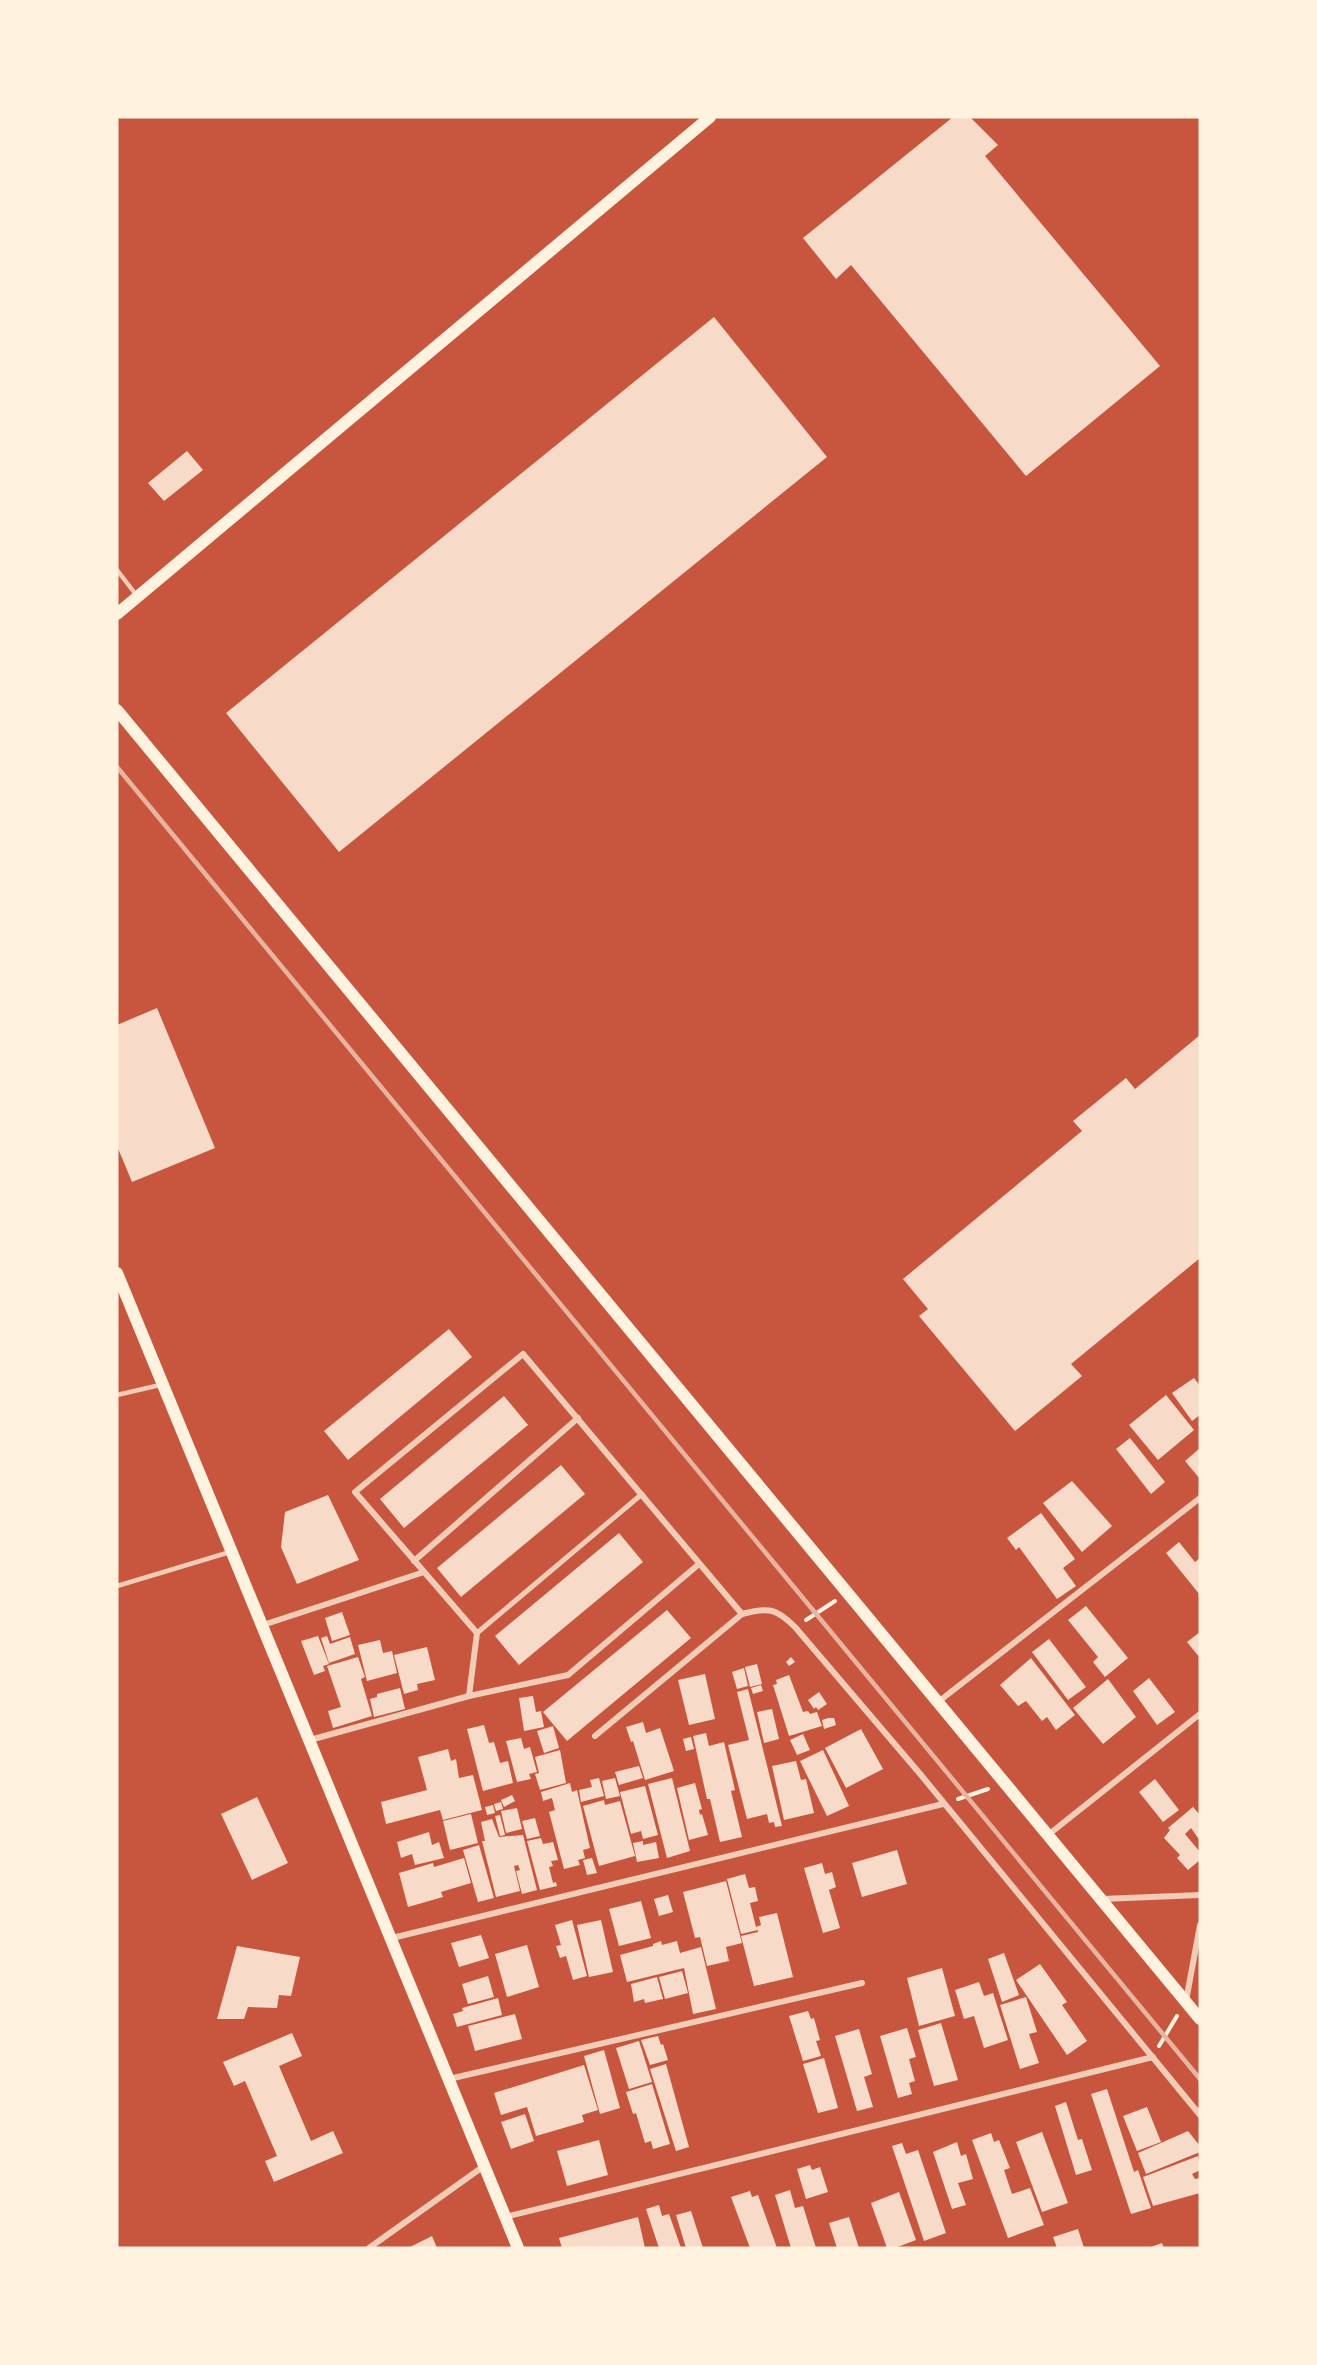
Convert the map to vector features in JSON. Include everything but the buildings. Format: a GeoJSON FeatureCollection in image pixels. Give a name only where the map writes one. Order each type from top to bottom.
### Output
{"type":"FeatureCollection","features":[{"type":"Feature","properties":{"kind":"main road"},"geometry":{"type":"LineString","coordinates":[[117,614],[710,117]]}},
{"type":"Feature","properties":{"kind":"main road"},"geometry":{"type":"LineString","coordinates":[[117,710],[1200,2019]]}},
{"type":"Feature","properties":{"kind":"main road"},"geometry":{"type":"LineString","coordinates":[[117,1273],[518,2248]]}},
{"type":"Feature","properties":{"kind":"street"},"geometry":{"type":"LineString","coordinates":[[477,1633],[355,1492],[523,1354],[742,1614]]}},
{"type":"Feature","properties":{"kind":"street"},"geometry":{"type":"LineString","coordinates":[[414,1561],[578,1418]]}},
{"type":"Feature","properties":{"kind":"street"},"geometry":{"type":"LineString","coordinates":[[469,1696],[477,1633],[642,1494]]}},
{"type":"Feature","properties":{"kind":"street"},"geometry":{"type":"LineString","coordinates":[[938,1702],[1200,1498]]}},
{"type":"Feature","properties":{"kind":"street"},"geometry":{"type":"LineString","coordinates":[[310,1740],[469,1696],[568,1675],[699,1564]]}},
{"type":"Feature","properties":{"kind":"street"},"geometry":{"type":"LineString","coordinates":[[263,1625],[424,1572]]}},
{"type":"Feature","properties":{"kind":"street"},"geometry":{"type":"LineString","coordinates":[[595,1736],[742,1614],[761,1609],[774,1610],[783,1615],[886,1733],[1200,2115]]}},
{"type":"Feature","properties":{"kind":"street"},"geometry":{"type":"LineString","coordinates":[[1048,1835],[1200,1714]]}},
{"type":"Feature","properties":{"kind":"street"},"geometry":{"type":"LineString","coordinates":[[392,1938],[943,1804]]}},
{"type":"Feature","properties":{"kind":"street"},"geometry":{"type":"LineString","coordinates":[[1101,1899],[1200,1895]]}},
{"type":"Feature","properties":{"kind":"street"},"geometry":{"type":"LineString","coordinates":[[1186,2001],[1200,1925]]}},
{"type":"Feature","properties":{"kind":"street"},"geometry":{"type":"LineString","coordinates":[[449,2079],[862,1983]]}},
{"type":"Feature","properties":{"kind":"street"},"geometry":{"type":"LineString","coordinates":[[505,2217],[1153,2057]]}},
{"type":"Feature","properties":{"kind":"street"},"geometry":{"type":"LineString","coordinates":[[369,2248],[484,2166]]}},
{"type":"Feature","properties":{"kind":"lane"},"geometry":{"type":"LineString","coordinates":[[117,570],[137,597]]}},
{"type":"Feature","properties":{"kind":"lane"},"geometry":{"type":"LineString","coordinates":[[117,1395],[163,1384]]}},
{"type":"Feature","properties":{"kind":"lane"},"geometry":{"type":"LineString","coordinates":[[117,1586],[233,1551]]}},
{"type":"Feature","properties":{"kind":"path"},"geometry":{"type":"LineString","coordinates":[[795,1627],[847,1592]]}},
{"type":"Feature","properties":{"kind":"path"},"geometry":{"type":"LineString","coordinates":[[943,1804],[1005,1783]]}},
{"type":"Feature","properties":{"kind":"path"},"geometry":{"type":"LineString","coordinates":[[1153,2057],[1186,2001]]}},
{"type":"Feature","properties":{"kind":"railway"},"geometry":{"type":"LineString","coordinates":[[117,767],[1200,2079]]}}]}
